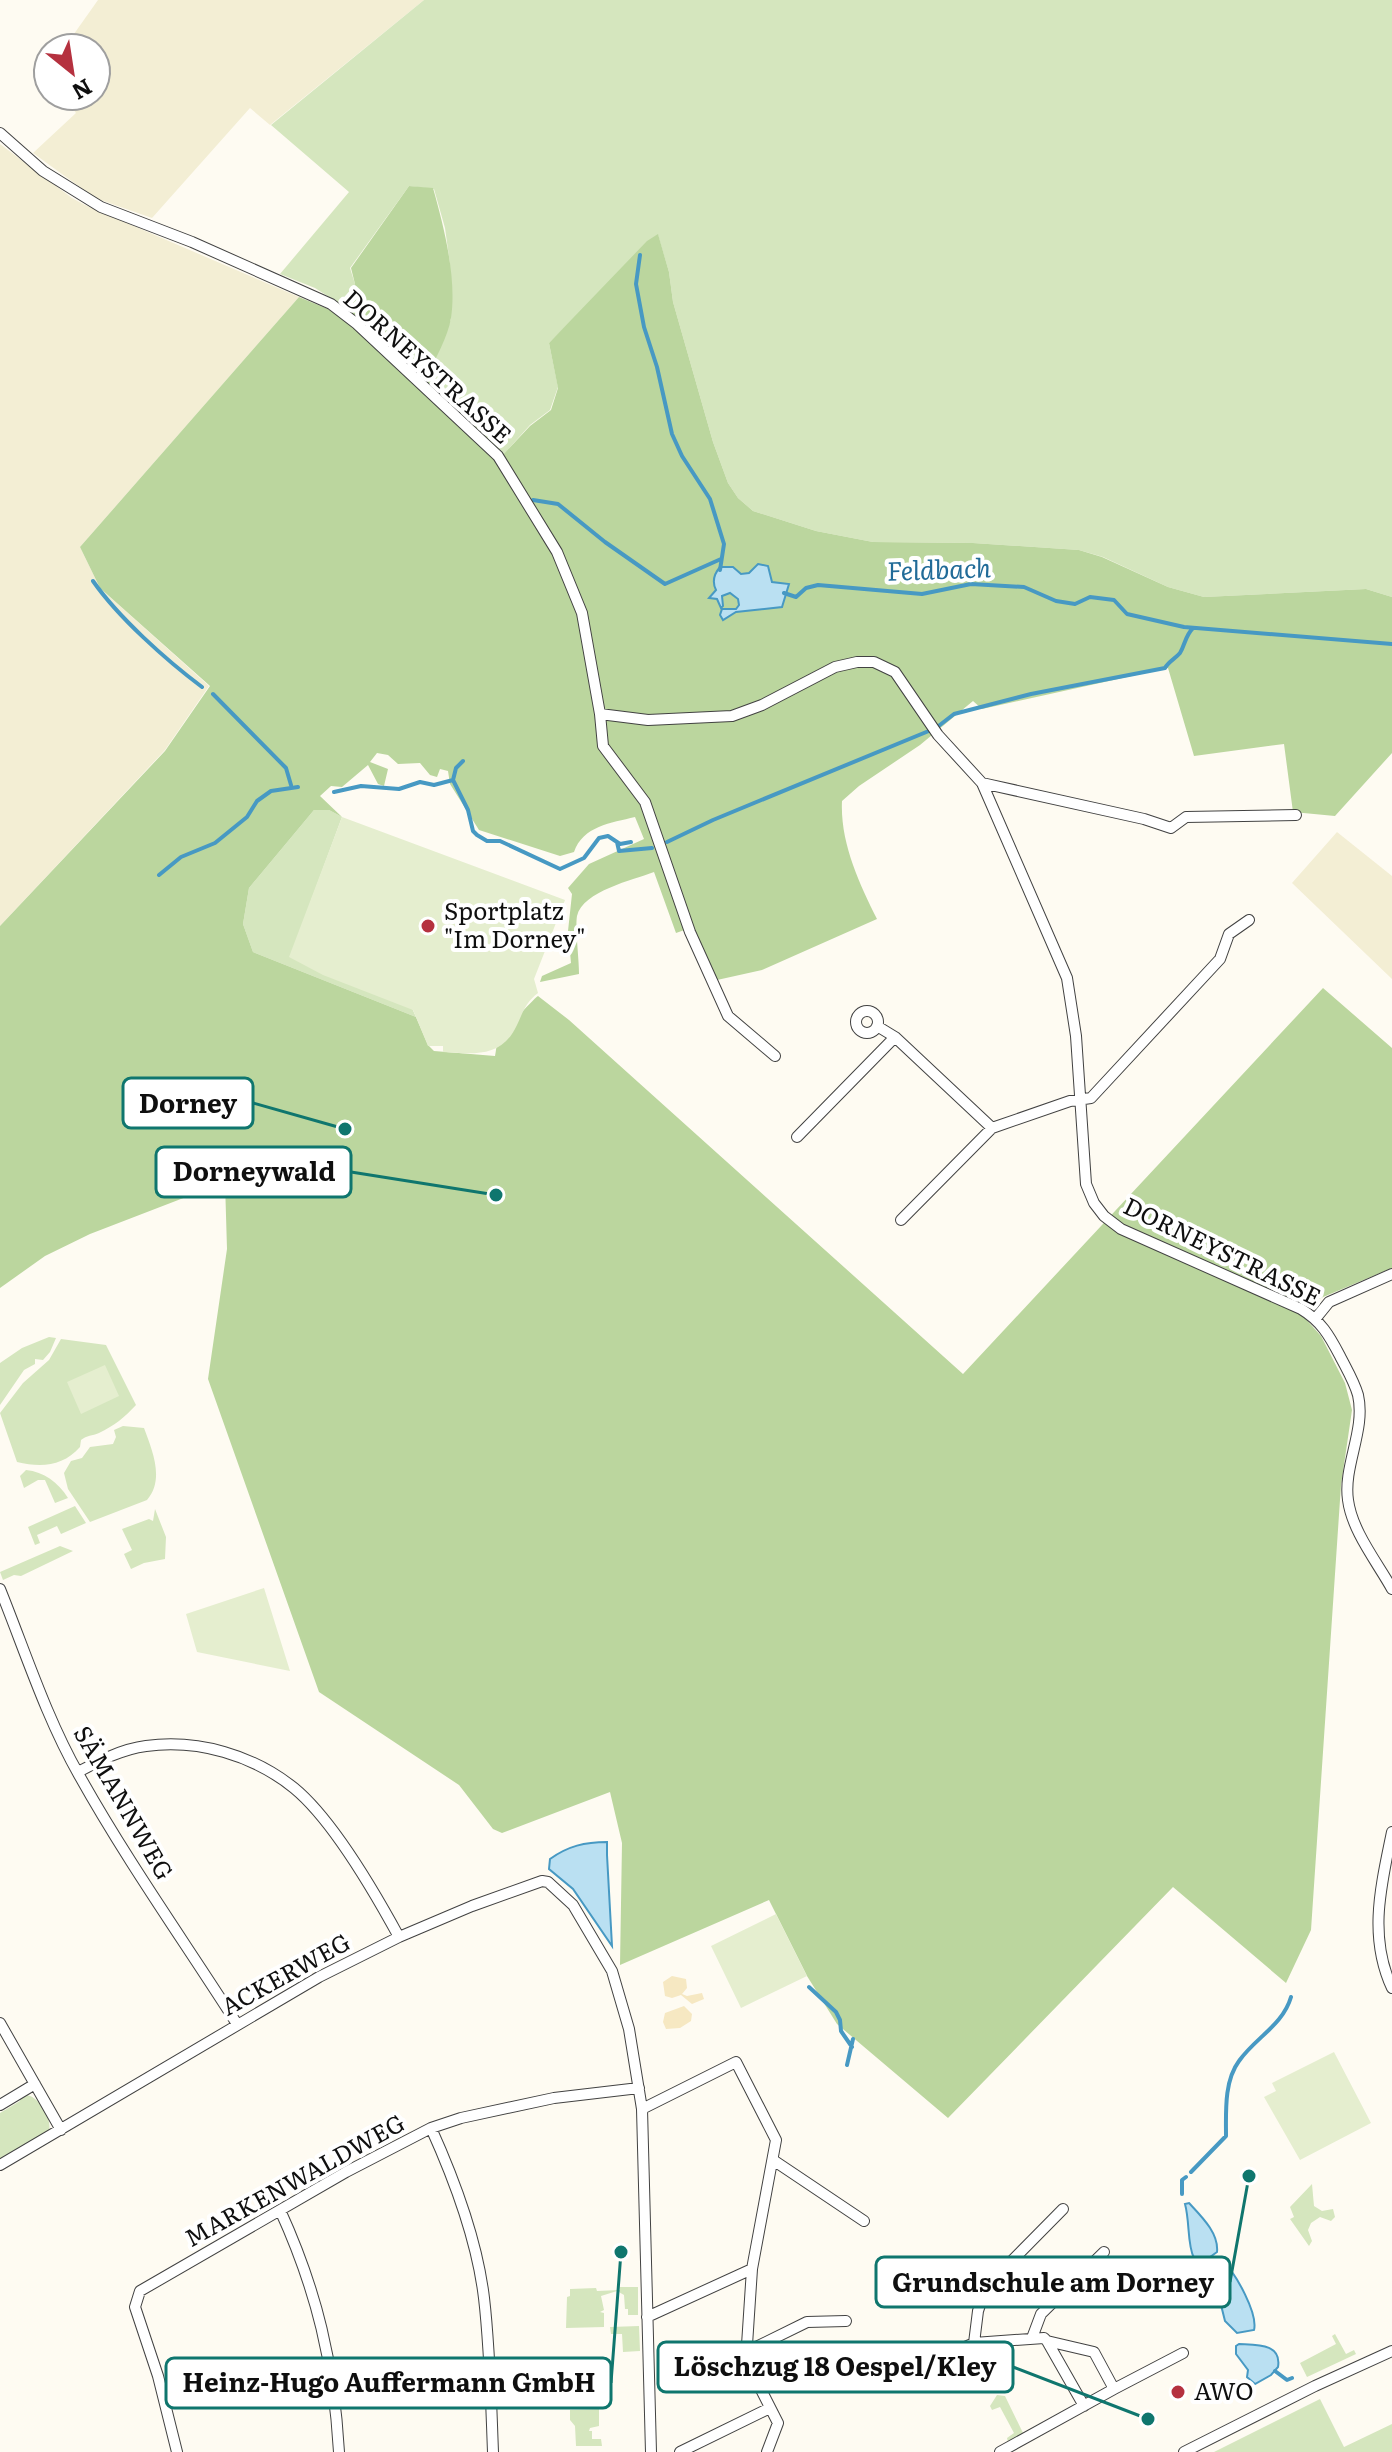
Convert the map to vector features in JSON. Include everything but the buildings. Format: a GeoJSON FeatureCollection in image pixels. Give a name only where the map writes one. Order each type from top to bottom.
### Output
{"type":"FeatureCollection","features":[{"type":"Feature","properties":{"kind":"street","name":"DORNEYSTRASSE"},"geometry":{"type":"LineString","coordinates":[[0,133],[43,171],[101,207],[167,235],[192,242],[331,304],[357,324],[498,456],[557,552],[582,613],[603,746],[645,802],[690,932],[728,1016],[775,1056]]}},
{"type":"Feature","properties":{"kind":"street","name":"DORNEYSTRASSE"},"geometry":{"type":"LineString","coordinates":[[600,714],[648,720],[732,716],[762,705],[835,667],[874,662],[895,672],[935,731],[982,783],[1067,978],[1076,1036],[1086,1184],[1094,1203],[1104,1216],[1121,1229],[1301,1309],[1316,1318],[1327,1331],[1358,1396],[1359,1413],[1347,1487],[1348,1504],[1353,1520],[1392,1589]]}},
{"type":"Feature","properties":{"kind":"street"},"geometry":{"type":"LineString","coordinates":[[982,783],[1144,819],[1171,828],[1186,817],[1296,815]]}},
{"type":"Feature","properties":{"kind":"street"},"geometry":{"type":"LineString","coordinates":[[901,1220],[992,1128],[1091,1098],[1220,959],[1229,934],[1249,920]]}},
{"type":"Feature","properties":{"kind":"street"},"geometry":{"type":"LineString","coordinates":[[877,1026],[895,1037],[992,1128]]}},
{"type":"Feature","properties":{"kind":"street"},"geometry":{"type":"LineString","coordinates":[[797,1137],[895,1037]]}},
{"type":"Feature","properties":{"kind":"street"},"geometry":{"type":"LineString","coordinates":[[1316,1318],[1329,1302],[1392,1274]]}},
{"type":"Feature","properties":{"kind":"street","name":"SÄMANNWEG"},"geometry":{"type":"LineString","coordinates":[[0,1589],[45,1702],[78,1772],[130,1862],[237,2024]]}},
{"type":"Feature","properties":{"kind":"street"},"geometry":{"type":"LineString","coordinates":[[78,1772],[107,1757],[145,1746],[206,1748],[232,1753],[269,1770],[296,1790],[317,1813],[362,1875],[399,1937]]}},
{"type":"Feature","properties":{"kind":"street"},"geometry":{"type":"LineString","coordinates":[[1392,1832],[1377,1926],[1384,1969],[1392,1988]]}},
{"type":"Feature","properties":{"kind":"street","name":"ACKERWEG"},"geometry":{"type":"LineString","coordinates":[[0,2165],[319,1977],[399,1937],[542,1881],[554,1886],[573,1905],[612,1971],[629,2029],[639,2088]]}},
{"type":"Feature","properties":{"kind":"street"},"geometry":{"type":"LineString","coordinates":[[0,2023],[61,2130]]}},
{"type":"Feature","properties":{"kind":"street"},"geometry":{"type":"LineString","coordinates":[[642,2109],[736,2062],[776,2140],[752,2269],[746,2352],[746,2360],[778,2423],[767,2452]]}},
{"type":"Feature","properties":{"kind":"street"},"geometry":{"type":"LineString","coordinates":[[0,2105],[35,2084]]}},
{"type":"Feature","properties":{"kind":"street"},"geometry":{"type":"LineString","coordinates":[[639,2088],[651,2452]]}},
{"type":"Feature","properties":{"kind":"street","name":"MARKENWALDWEG"},"geometry":{"type":"LineString","coordinates":[[177,2452],[158,2376],[135,2307],[136,2296],[147,2287],[346,2172],[431,2128],[461,2118],[554,2098],[639,2088]]}},
{"type":"Feature","properties":{"kind":"street"},"geometry":{"type":"LineString","coordinates":[[431,2128],[449,2168],[471,2235],[484,2295],[493,2452]]}},
{"type":"Feature","properties":{"kind":"street"},"geometry":{"type":"LineString","coordinates":[[773,2160],[864,2221]]}},
{"type":"Feature","properties":{"kind":"street"},"geometry":{"type":"LineString","coordinates":[[974,2343],[978,2311],[986,2287],[1063,2209]]}},
{"type":"Feature","properties":{"kind":"street"},"geometry":{"type":"LineString","coordinates":[[280,2210],[299,2252],[324,2329],[339,2452]]}},
{"type":"Feature","properties":{"kind":"street"},"geometry":{"type":"LineString","coordinates":[[1032,2338],[1041,2314],[1104,2252]]}},
{"type":"Feature","properties":{"kind":"street"},"geometry":{"type":"LineString","coordinates":[[647,2317],[752,2269]]}},
{"type":"Feature","properties":{"kind":"street"},"geometry":{"type":"LineString","coordinates":[[746,2352],[807,2322],[846,2321]]}},
{"type":"Feature","properties":{"kind":"street"},"geometry":{"type":"LineString","coordinates":[[924,2365],[974,2343],[1044,2338],[1094,2352],[1114,2389]]}},
{"type":"Feature","properties":{"kind":"street"},"geometry":{"type":"LineString","coordinates":[[1047,2341],[1084,2406]]}},
{"type":"Feature","properties":{"kind":"street"},"geometry":{"type":"LineString","coordinates":[[1184,2452],[1392,2351]]}},
{"type":"Feature","properties":{"kind":"street"},"geometry":{"type":"LineString","coordinates":[[1000,2452],[1183,2353]]}},
{"type":"Feature","properties":{"kind":"street"},"geometry":{"type":"LineString","coordinates":[[680,2452],[770,2408]]}},
{"type":"Feature","properties":{"kind":"shaded area"},"geometry":{"type":"Polygon","coordinates":[[[98,0],[424,0],[270,125],[250,108],[152,218],[95,198],[33,153],[75,112],[112,112],[112,32],[75,32],[98,0]]]}},
{"type":"Feature","properties":{"kind":"shaded area"},"geometry":{"type":"Polygon","coordinates":[[[0,144],[85,205],[299,297],[80,547],[100,588],[209,686],[165,750],[0,926],[0,144]]]}},
{"type":"Feature","properties":{"kind":"shaded area"},"geometry":{"type":"Polygon","coordinates":[[[1337,832],[1392,876],[1392,979],[1292,883],[1337,832]]]}},
{"type":"Feature","properties":{"kind":"green space"},"geometry":{"type":"Polygon","coordinates":[[[424,0],[1392,0],[1392,597],[1366,589],[1204,597],[1168,587],[1103,557],[1079,550],[973,543],[873,542],[816,531],[753,511],[738,498],[728,483],[713,442],[673,302],[669,272],[658,235],[549,343],[558,387],[550,410],[530,425],[503,455],[455,413],[428,376],[451,319],[450,264],[445,228],[434,189],[409,186],[350,268],[355,284],[340,304],[315,288],[280,274],[349,192],[271,125],[424,0]]]}},
{"type":"Feature","properties":{"kind":"green space"},"geometry":{"type":"Polygon","coordinates":[[[409,186],[433,188],[451,270],[451,318],[428,376],[453,416],[500,458],[530,426],[551,410],[558,388],[549,343],[647,241],[658,234],[669,272],[673,302],[713,442],[728,483],[738,498],[753,511],[816,531],[873,542],[973,543],[1079,550],[1168,587],[1204,597],[1366,589],[1392,597],[1392,753],[1335,816],[1293,812],[1284,744],[1194,756],[1168,668],[982,709],[973,701],[920,745],[842,801],[847,847],[877,919],[762,970],[717,980],[693,927],[676,933],[654,872],[598,893],[581,907],[576,928],[579,974],[540,982],[542,976],[571,963],[568,931],[572,894],[568,888],[589,864],[644,839],[635,817],[591,831],[578,843],[574,852],[560,856],[479,830],[450,784],[448,771],[440,769],[437,777],[430,775],[420,763],[398,764],[388,755],[377,753],[370,762],[388,769],[384,786],[378,784],[368,765],[342,787],[331,786],[320,796],[342,817],[329,810],[314,810],[249,888],[243,924],[253,952],[416,1017],[428,1045],[434,1051],[495,1056],[500,1038],[538,996],[569,1020],[963,1374],[1323,988],[1392,1048],[1392,1268],[1316,1300],[1305,1318],[1321,1336],[1345,1383],[1352,1410],[1341,1485],[1311,1930],[1286,1983],[1173,1887],[948,2118],[837,2024],[807,1976],[769,1900],[620,1965],[622,1843],[610,1792],[502,1833],[493,1829],[459,1785],[319,1692],[208,1379],[227,1249],[225,1182],[90,1234],[45,1256],[0,1288],[0,926],[165,751],[210,686],[100,588],[80,547],[299,297],[335,312],[355,284],[351,268],[409,186]]]}},
{"type":"Feature","properties":{"kind":"green space"},"geometry":{"type":"Polygon","coordinates":[[[314,810],[329,810],[342,817],[292,952],[406,995],[416,1017],[253,952],[243,924],[249,888],[314,810]]]}},
{"type":"Feature","properties":{"kind":"green space","name":"Sportplatz \"Im Dorney\""},"geometry":{"type":"Polygon","coordinates":[[[342,817],[565,900],[534,979],[538,993],[528,1004],[511,1036],[495,1049],[476,1053],[443,1052],[443,1046],[428,1046],[413,1010],[323,975],[289,957],[342,817]]]}},
{"type":"Feature","properties":{"kind":"green space"},"geometry":{"type":"Polygon","coordinates":[[[49,1337],[56,1338],[50,1352],[43,1360],[35,1359],[35,1364],[24,1370],[0,1405],[0,1363],[22,1348],[49,1337]]]}},
{"type":"Feature","properties":{"kind":"green space"},"geometry":{"type":"Polygon","coordinates":[[[61,1339],[106,1345],[136,1405],[110,1427],[81,1440],[80,1447],[59,1462],[35,1465],[17,1462],[0,1413],[23,1383],[49,1360],[61,1339]]]}},
{"type":"Feature","properties":{"kind":"green space"},"geometry":{"type":"Polygon","coordinates":[[[105,1365],[119,1396],[81,1414],[67,1382],[105,1365]]]}},
{"type":"Feature","properties":{"kind":"green space"},"geometry":{"type":"Polygon","coordinates":[[[123,1426],[144,1428],[155,1464],[152,1492],[147,1500],[90,1522],[68,1489],[64,1473],[71,1461],[82,1458],[90,1447],[113,1444],[116,1437],[114,1430],[123,1426]]]}},
{"type":"Feature","properties":{"kind":"green space"},"geometry":{"type":"Polygon","coordinates":[[[26,1470],[50,1479],[68,1498],[55,1503],[45,1480],[38,1480],[24,1488],[20,1476],[26,1470]]]}},
{"type":"Feature","properties":{"kind":"green space"},"geometry":{"type":"Polygon","coordinates":[[[75,1506],[86,1523],[61,1534],[57,1526],[37,1535],[40,1543],[35,1545],[28,1527],[75,1506]]]}},
{"type":"Feature","properties":{"kind":"green space"},"geometry":{"type":"Polygon","coordinates":[[[155,1509],[166,1537],[165,1559],[131,1569],[124,1554],[132,1550],[122,1529],[149,1519],[153,1521],[155,1509]]]}},
{"type":"Feature","properties":{"kind":"green space"},"geometry":{"type":"Polygon","coordinates":[[[60,1546],[73,1551],[21,1576],[14,1575],[3,1580],[0,1572],[60,1546]]]}},
{"type":"Feature","properties":{"kind":"green space"},"geometry":{"type":"Polygon","coordinates":[[[264,1588],[290,1671],[197,1652],[186,1614],[264,1588]]]}},
{"type":"Feature","properties":{"kind":"green space"},"geometry":{"type":"Polygon","coordinates":[[[776,1914],[807,1976],[741,2008],[711,1946],[776,1914]]]}},
{"type":"Feature","properties":{"kind":"green space"},"geometry":{"type":"Polygon","coordinates":[[[1334,2052],[1371,2123],[1300,2160],[1264,2097],[1276,2091],[1272,2083],[1334,2052]]]}},
{"type":"Feature","properties":{"kind":"green space"},"geometry":{"type":"Polygon","coordinates":[[[27,2095],[44,2109],[49,2120],[49,2131],[0,2160],[0,2113],[27,2095]]]}},
{"type":"Feature","properties":{"kind":"green space"},"geometry":{"type":"Polygon","coordinates":[[[1312,2184],[1314,2206],[1322,2211],[1333,2209],[1335,2217],[1331,2221],[1320,2217],[1311,2223],[1308,2230],[1312,2241],[1309,2246],[1290,2219],[1294,2217],[1290,2207],[1312,2184]]]}},
{"type":"Feature","properties":{"kind":"green space"},"geometry":{"type":"Polygon","coordinates":[[[620,2287],[638,2287],[638,2315],[628,2315],[624,2295],[617,2291],[601,2296],[604,2310],[600,2312],[604,2313],[604,2327],[566,2328],[570,2289],[596,2288],[597,2291],[620,2290],[620,2287]]]}},
{"type":"Feature","properties":{"kind":"green space"},"geometry":{"type":"Polygon","coordinates":[[[639,2326],[640,2351],[623,2352],[622,2334],[611,2334],[610,2327],[639,2326]]]}},
{"type":"Feature","properties":{"kind":"green space"},"geometry":{"type":"Polygon","coordinates":[[[1335,2334],[1346,2354],[1354,2350],[1356,2354],[1307,2377],[1300,2363],[1336,2344],[1332,2336],[1335,2334]]]}},
{"type":"Feature","properties":{"kind":"green space"},"geometry":{"type":"Polygon","coordinates":[[[483,2357],[485,2388],[474,2390],[469,2359],[483,2357]]]}},
{"type":"Feature","properties":{"kind":"green space"},"geometry":{"type":"Polygon","coordinates":[[[997,2395],[1005,2396],[1023,2433],[1008,2442],[1007,2438],[1014,2433],[1000,2407],[992,2410],[990,2406],[997,2395]]]}},
{"type":"Feature","properties":{"kind":"green space"},"geometry":{"type":"Polygon","coordinates":[[[1320,2399],[1344,2447],[1392,2424],[1392,2452],[1214,2452],[1320,2399]]]}},
{"type":"Feature","properties":{"kind":"green space"},"geometry":{"type":"Polygon","coordinates":[[[599,2409],[599,2426],[589,2431],[592,2431],[592,2439],[601,2439],[602,2446],[576,2446],[570,2410],[599,2409]]]}},
{"type":"Feature","properties":{"kind":"sand"},"geometry":{"type":"Polygon","coordinates":[[[672,1976],[686,1979],[687,1988],[682,1994],[702,1993],[704,1999],[692,2004],[681,1995],[672,1998],[665,1996],[663,1982],[672,1976]]]}},
{"type":"Feature","properties":{"kind":"sand"},"geometry":{"type":"Polygon","coordinates":[[[684,2006],[692,2014],[691,2021],[680,2028],[666,2029],[663,2022],[665,2013],[684,2006]]]}},
{"type":"Feature","properties":{"kind":"water"},"geometry":{"type":"Polygon","coordinates":[[[758,564],[768,566],[772,582],[789,584],[782,607],[736,612],[723,620],[720,615],[722,609],[736,609],[739,605],[738,599],[730,593],[722,596],[721,608],[717,599],[709,598],[716,590],[714,581],[718,570],[720,567],[733,567],[741,574],[749,573],[758,564]]]}},
{"type":"Feature","properties":{"kind":"water"},"geometry":{"type":"Polygon","coordinates":[[[607,1842],[612,1946],[573,1889],[549,1869],[550,1859],[563,1851],[584,1844],[607,1842]]]}},
{"type":"Feature","properties":{"kind":"water"},"geometry":{"type":"Polygon","coordinates":[[[1189,2203],[1215,2238],[1217,2252],[1210,2257],[1194,2258],[1192,2253],[1185,2204],[1189,2203]]]}},
{"type":"Feature","properties":{"kind":"water"},"geometry":{"type":"Polygon","coordinates":[[[1223,2262],[1240,2284],[1253,2314],[1254,2330],[1237,2333],[1225,2321],[1218,2293],[1203,2269],[1223,2262]]]}},
{"type":"Feature","properties":{"kind":"water"},"geometry":{"type":"Polygon","coordinates":[[[1239,2344],[1272,2349],[1278,2359],[1278,2367],[1255,2384],[1247,2377],[1248,2370],[1236,2354],[1239,2344]]]}},
{"type":"Feature","properties":{"kind":"waterway","name":"Feldbach"},"geometry":{"type":"LineString","coordinates":[[640,255],[636,284],[644,327],[657,367],[672,434],[682,456],[710,499],[724,544],[720,570]]}},
{"type":"Feature","properties":{"kind":"waterway"},"geometry":{"type":"LineString","coordinates":[[533,500],[558,504],[665,584],[721,559]]}},
{"type":"Feature","properties":{"kind":"waterway"},"geometry":{"type":"LineString","coordinates":[[93,581],[143,637],[202,687]]}},
{"type":"Feature","properties":{"kind":"waterway","name":"Feldbach"},"geometry":{"type":"LineString","coordinates":[[784,593],[796,597],[806,588],[818,585],[922,594],[971,584],[1024,587],[1056,601],[1075,604],[1090,597],[1114,600],[1127,614],[1184,627],[1392,644]]}},
{"type":"Feature","properties":{"kind":"waterway"},"geometry":{"type":"LineString","coordinates":[[667,842],[936,728],[954,714],[1031,694],[1165,668],[1180,653],[1193,628]]}},
{"type":"Feature","properties":{"kind":"waterway"},"geometry":{"type":"LineString","coordinates":[[213,694],[286,768],[291,785]]}},
{"type":"Feature","properties":{"kind":"waterway"},"geometry":{"type":"LineString","coordinates":[[453,780],[456,768],[463,761]]}},
{"type":"Feature","properties":{"kind":"waterway"},"geometry":{"type":"LineString","coordinates":[[334,792],[361,786],[399,789],[420,782],[434,785],[453,780],[477,835],[487,841],[500,841],[560,869],[584,858],[599,838],[608,836],[620,844],[631,842]]}},
{"type":"Feature","properties":{"kind":"waterway"},"geometry":{"type":"LineString","coordinates":[[159,875],[181,857],[215,843],[247,817],[257,801],[271,791],[298,787]]}},
{"type":"Feature","properties":{"kind":"waterway"},"geometry":{"type":"LineString","coordinates":[[617,842],[619,851],[652,848]]}},
{"type":"Feature","properties":{"kind":"waterway"},"geometry":{"type":"LineString","coordinates":[[809,1987],[836,2012],[841,2031],[852,2047]]}},
{"type":"Feature","properties":{"kind":"waterway"},"geometry":{"type":"LineString","coordinates":[[1191,2172],[1226,2136],[1227,2097],[1234,2069],[1282,2016],[1291,1997]]}},
{"type":"Feature","properties":{"kind":"waterway"},"geometry":{"type":"LineString","coordinates":[[847,2065],[853,2039]]}},
{"type":"Feature","properties":{"kind":"waterway"},"geometry":{"type":"LineString","coordinates":[[1182,2194],[1182,2180],[1186,2177]]}},
{"type":"Feature","properties":{"kind":"waterway"},"geometry":{"type":"LineString","coordinates":[[1275,2371],[1287,2380],[1292,2378]]}},
{"type":"Feature","properties":{"kind":"place","name":"Sportplatz \"Im Dorney\""},"geometry":{"type":"Point","coordinates":[428,926]}},
{"type":"Feature","properties":{"kind":"place","name":"Dorney"},"geometry":{"type":"Point","coordinates":[345,1129]}},
{"type":"Feature","properties":{"kind":"place","name":"Dorneywald"},"geometry":{"type":"Point","coordinates":[496,1195]}},
{"type":"Feature","properties":{"kind":"place","name":"Grundschule am Dorney"},"geometry":{"type":"Point","coordinates":[1249,2176]}},
{"type":"Feature","properties":{"kind":"place","name":"Heinz-Hugo Auffermann GmbH"},"geometry":{"type":"Point","coordinates":[621,2252]}},
{"type":"Feature","properties":{"kind":"place","name":"AWO"},"geometry":{"type":"Point","coordinates":[1178,2392]}},
{"type":"Feature","properties":{"kind":"place","name":"Löschzug 18 Oespel/Kley"},"geometry":{"type":"Point","coordinates":[1148,2419]}}]}
